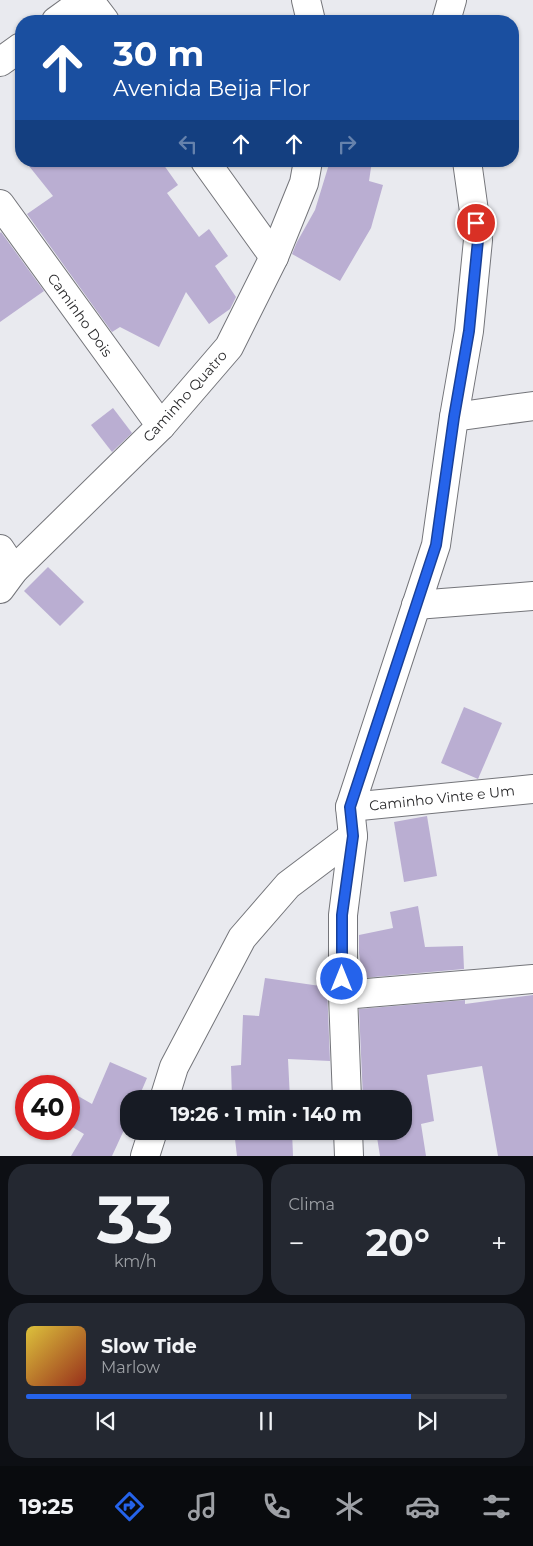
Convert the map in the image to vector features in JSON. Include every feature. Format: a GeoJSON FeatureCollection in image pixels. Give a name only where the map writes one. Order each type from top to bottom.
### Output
{"type":"FeatureCollection","features":[{"type":"Feature","properties":{"kind":"street"},"geometry":{"type":"LineString","coordinates":[[64,15],[85,0]]}},
{"type":"Feature","properties":{"kind":"street"},"geometry":{"type":"LineString","coordinates":[[89,0],[100,15]]}},
{"type":"Feature","properties":{"kind":"street"},"geometry":{"type":"LineString","coordinates":[[306,0],[310,15]]}},
{"type":"Feature","properties":{"kind":"street"},"geometry":{"type":"LineString","coordinates":[[448,15],[452,0]]}},
{"type":"Feature","properties":{"kind":"street"},"geometry":{"type":"LineString","coordinates":[[0,62],[15,51]]}},
{"type":"Feature","properties":{"kind":"street"},"geometry":{"type":"LineString","coordinates":[[209,167],[274,257]]}},
{"type":"Feature","properties":{"kind":"street","name":"Caminho Quatro"},"geometry":{"type":"LineString","coordinates":[[5,569],[161,426],[229,347],[274,257],[304,183],[307,167]]}},
{"type":"Feature","properties":{"kind":"street"},"geometry":{"type":"LineString","coordinates":[[347,1090],[342,995],[342,915],[353,836],[350,807],[436,545],[454,417],[469,331],[478,240],[468,167]]}},
{"type":"Feature","properties":{"kind":"street","name":"Caminho Dois"},"geometry":{"type":"LineString","coordinates":[[0,204],[161,426]]}},
{"type":"Feature","properties":{"kind":"street"},"geometry":{"type":"LineString","coordinates":[[454,417],[533,406]]}},
{"type":"Feature","properties":{"kind":"street"},"geometry":{"type":"LineString","coordinates":[[416,605],[533,596]]}},
{"type":"Feature","properties":{"kind":"street","name":"Caminho Vinte e Um"},"geometry":{"type":"LineString","coordinates":[[350,807],[533,789]]}},
{"type":"Feature","properties":{"kind":"street"},"geometry":{"type":"LineString","coordinates":[[167,1090],[174,1067],[242,938],[288,884],[353,836]]}},
{"type":"Feature","properties":{"kind":"street"},"geometry":{"type":"LineString","coordinates":[[342,995],[533,979]]}},
{"type":"Feature","properties":{"kind":"street"},"geometry":{"type":"LineString","coordinates":[[145,1156],[150,1140]]}},
{"type":"Feature","properties":{"kind":"street"},"geometry":{"type":"LineString","coordinates":[[348,1140],[349,1156]]}},
{"type":"Feature","properties":{"kind":"building"},"geometry":{"type":"Polygon","coordinates":[[[30,167],[165,167],[178,185],[167,193],[199,237],[209,229],[228,256],[215,266],[236,297],[230,309],[209,324],[186,292],[159,347],[120,327],[112,332],[27,214],[53,196],[30,167]]]}},
{"type":"Feature","properties":{"kind":"building"},"geometry":{"type":"Polygon","coordinates":[[[328,167],[371,167],[369,181],[383,185],[371,228],[340,281],[292,254],[315,210],[328,167]]]}},
{"type":"Feature","properties":{"kind":"building"},"geometry":{"type":"Polygon","coordinates":[[[0,233],[44,291],[0,322],[0,233]]]}},
{"type":"Feature","properties":{"kind":"building"},"geometry":{"type":"Polygon","coordinates":[[[113,408],[132,433],[112,452],[91,425],[113,408]]]}},
{"type":"Feature","properties":{"kind":"building"},"geometry":{"type":"Polygon","coordinates":[[[48,567],[84,602],[60,626],[24,591],[48,567]]]}},
{"type":"Feature","properties":{"kind":"building"},"geometry":{"type":"Polygon","coordinates":[[[464,707],[502,723],[478,779],[441,763],[464,707]]]}},
{"type":"Feature","properties":{"kind":"building"},"geometry":{"type":"Polygon","coordinates":[[[427,816],[437,876],[404,882],[394,822],[427,816]]]}},
{"type":"Feature","properties":{"kind":"building"},"geometry":{"type":"Polygon","coordinates":[[[418,906],[425,947],[463,946],[464,969],[363,978],[359,953],[359,935],[393,928],[390,912],[418,906]]]}},
{"type":"Feature","properties":{"kind":"building"},"geometry":{"type":"Polygon","coordinates":[[[265,978],[327,987],[330,1061],[288,1059],[290,1090],[232,1090],[231,1066],[241,1065],[243,1015],[259,1016],[265,978]]]}},
{"type":"Feature","properties":{"kind":"building"},"geometry":{"type":"Polygon","coordinates":[[[533,995],[533,1156],[498,1156],[482,1066],[427,1075],[434,1121],[421,1124],[426,1156],[380,1156],[377,1140],[412,1140],[412,1090],[363,1090],[359,1009],[465,1000],[465,1004],[533,995]]]}},
{"type":"Feature","properties":{"kind":"building"},"geometry":{"type":"Polygon","coordinates":[[[110,1062],[147,1078],[142,1090],[120,1090],[120,1139],[112,1156],[71,1156],[84,1134],[80,1132],[80,1097],[92,1104],[110,1062]]]}},
{"type":"Feature","properties":{"kind":"building"},"geometry":{"type":"Polygon","coordinates":[[[235,1140],[292,1140],[293,1156],[237,1156],[235,1140]]]}},
{"type":"Feature","properties":{"kind":"route"},"geometry":{"type":"LineString","coordinates":[[342,979],[342,915],[353,836],[350,807],[436,545],[454,417],[469,331],[478,240],[476,223]]}}]}
